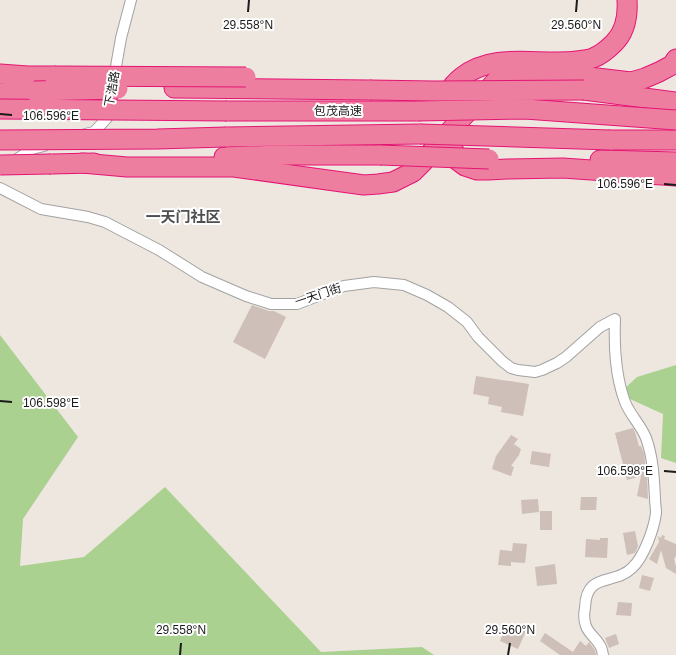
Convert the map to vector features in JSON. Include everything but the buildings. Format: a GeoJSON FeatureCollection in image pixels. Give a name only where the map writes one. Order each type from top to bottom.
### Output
{"type":"FeatureCollection","features":[{"type":"Feature","properties":{"kind":"highway"},"geometry":{"type":"LineString","coordinates":[[627,0],[626,21],[619,38],[606,51],[591,59],[566,62],[497,62],[468,72],[456,82],[450,91],[444,128],[457,160],[465,166],[477,170],[564,168],[676,176]]}},
{"type":"Feature","properties":{"kind":"highway"},"geometry":{"type":"LineString","coordinates":[[232,162],[364,184],[393,182],[413,172],[496,81],[515,74],[534,73],[631,82],[659,72],[672,64],[676,58]]}},
{"type":"Feature","properties":{"kind":"highway"},"geometry":{"type":"LineString","coordinates":[[0,74],[246,82],[310,82],[366,90],[584,90],[676,102]]}},
{"type":"Feature","properties":{"kind":"highway"},"geometry":{"type":"LineString","coordinates":[[0,93],[174,88],[246,82]]}},
{"type":"Feature","properties":{"kind":"highway"},"geometry":{"type":"LineString","coordinates":[[624,94],[676,93]]}},
{"type":"Feature","properties":{"kind":"highway","name":"包茂高速"},"geometry":{"type":"LineString","coordinates":[[0,109],[227,111],[525,109],[676,120]]}},
{"type":"Feature","properties":{"kind":"highway","name":"包茂高速"},"geometry":{"type":"LineString","coordinates":[[0,140],[420,134],[610,140],[676,140]]}},
{"type":"Feature","properties":{"kind":"highway"},"geometry":{"type":"LineString","coordinates":[[0,165],[82,163],[126,167],[232,162],[281,154],[676,162]]}},
{"type":"Feature","properties":{"kind":"street","name":"下浩路"},"geometry":{"type":"LineString","coordinates":[[0,172],[32,149],[94,132],[107,118],[121,38],[131,0]]}},
{"type":"Feature","properties":{"kind":"street","name":"一天门街"},"geometry":{"type":"LineString","coordinates":[[0,188],[41,209],[88,217],[105,222],[159,250],[202,277],[246,296],[272,304],[297,304],[344,286],[374,282],[404,286],[427,295],[448,307],[467,322],[478,337],[502,361],[511,368],[518,370],[535,372],[557,363],[600,327],[615,319],[614,345],[617,371],[626,404],[645,437],[651,456],[654,473],[656,513],[644,553],[638,562],[631,570],[621,576],[593,585],[587,592],[584,607],[586,628],[601,646],[603,655]]}},
{"type":"Feature","properties":{"kind":"green space"},"geometry":{"type":"Polygon","coordinates":[[[0,335],[78,437],[23,519],[20,566],[84,557],[165,487],[321,652],[422,647],[434,655],[0,655],[0,335]]]}},
{"type":"Feature","properties":{"kind":"green space"},"geometry":{"type":"Polygon","coordinates":[[[676,365],[676,463],[661,458],[663,414],[619,394],[637,377],[676,365]]]}},
{"type":"Feature","properties":{"kind":"district","name":"一天门社区"},"geometry":{"type":"Point","coordinates":[183,216]}}]}
